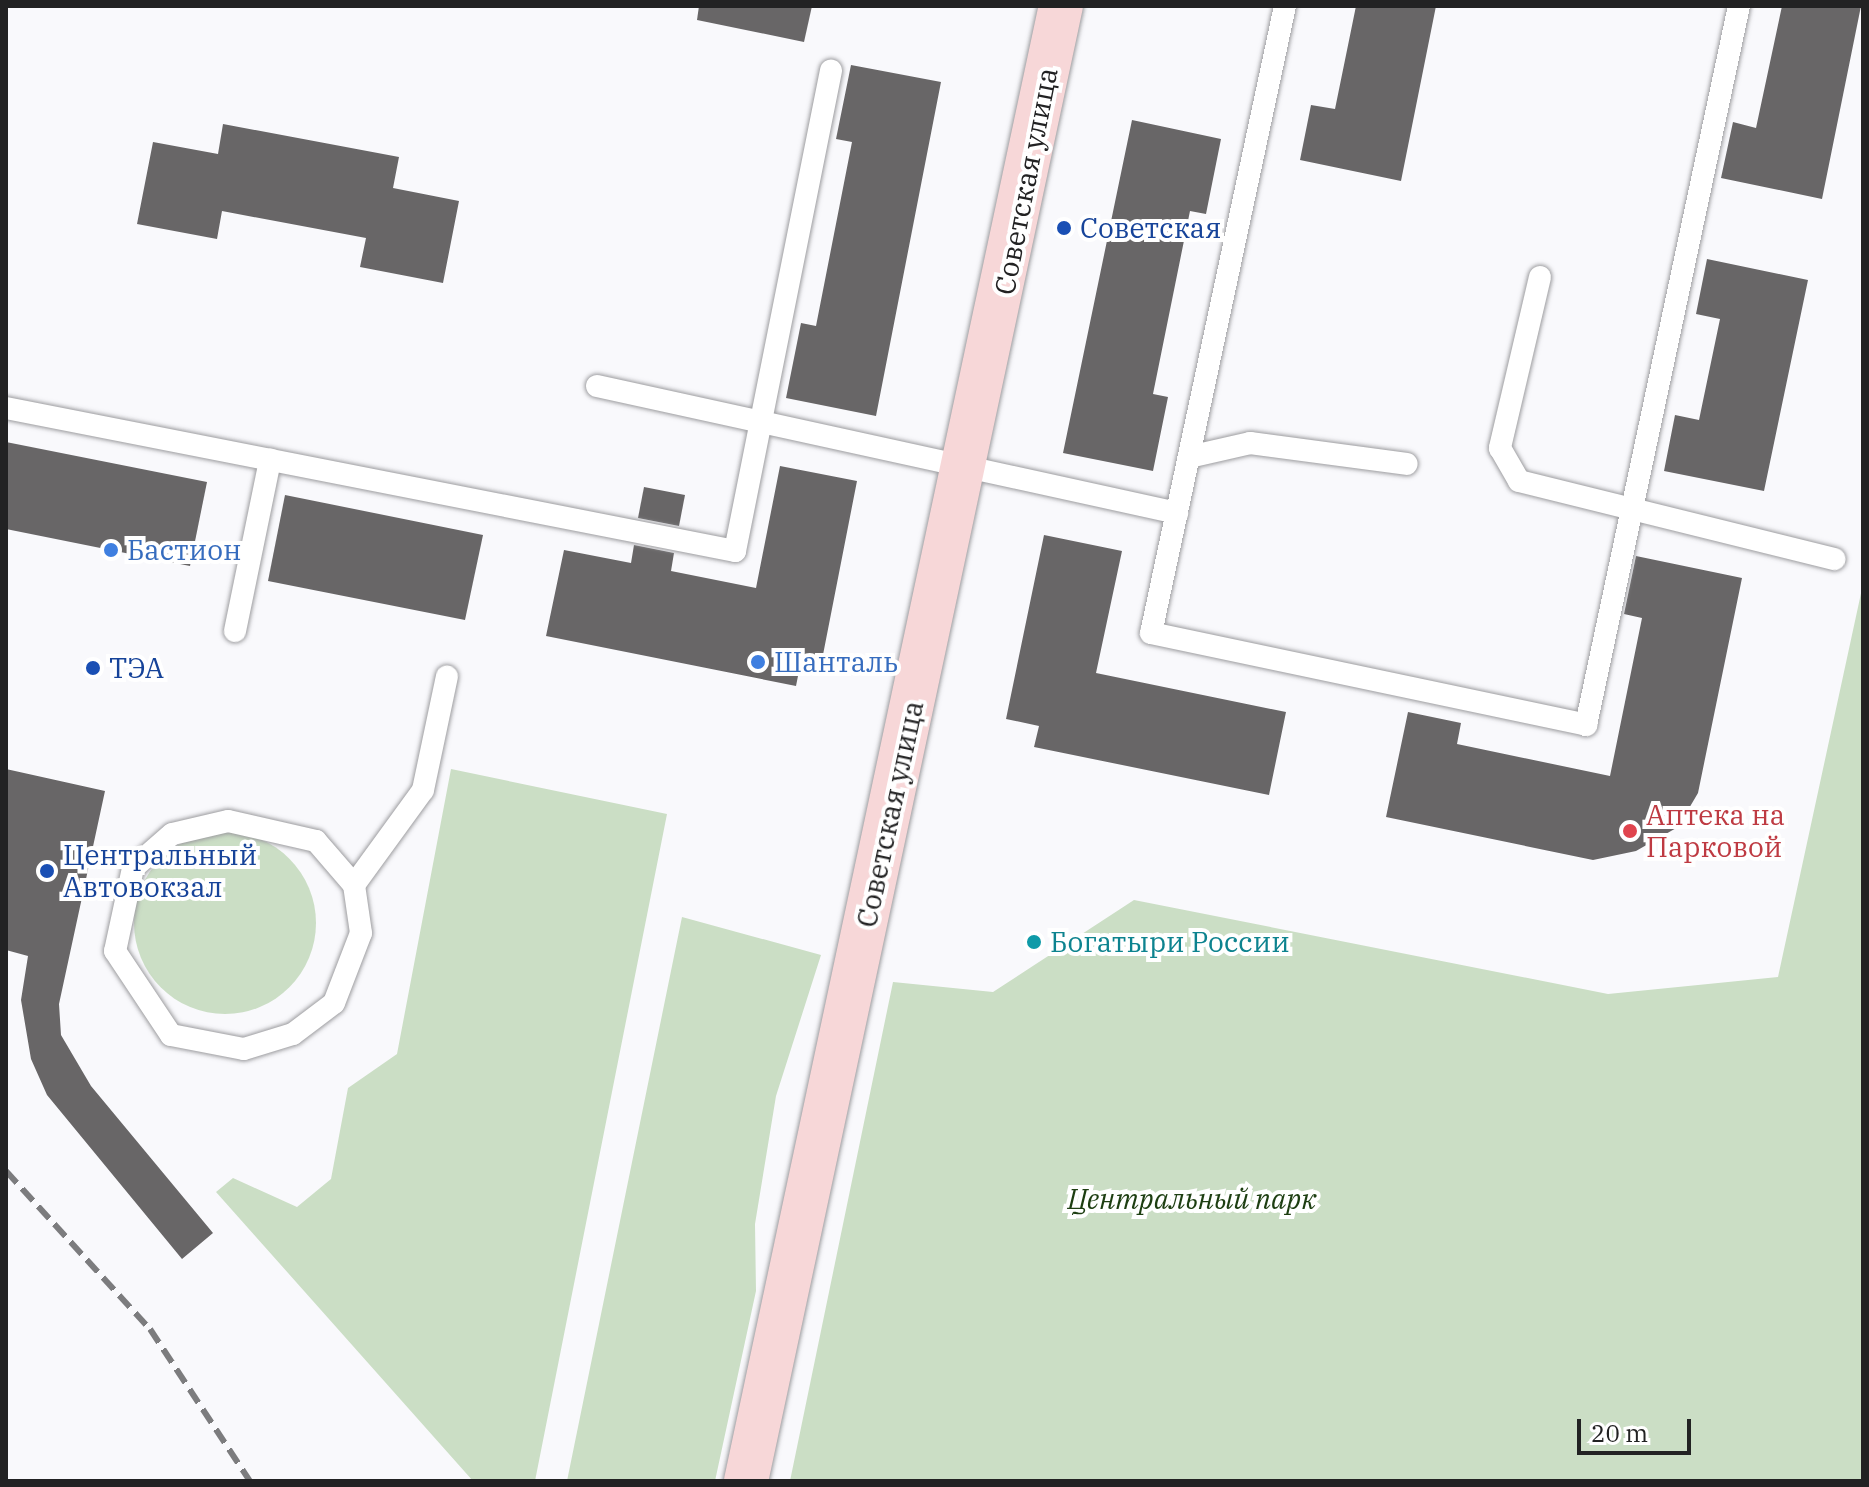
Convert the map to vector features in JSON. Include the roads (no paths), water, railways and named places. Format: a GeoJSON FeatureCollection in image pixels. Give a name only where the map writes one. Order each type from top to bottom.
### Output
{"type":"FeatureCollection","features":[{"type":"Feature","properties":{"kind":"main road","name":"Советская улица"},"geometry":{"type":"LineString","coordinates":[[746,1481],[967,472],[1061,6]]}},
{"type":"Feature","properties":{"kind":"lane"},"geometry":{"type":"LineString","coordinates":[[1285,6],[1151,633],[1586,725],[1739,6]]}},
{"type":"Feature","properties":{"kind":"lane"},"geometry":{"type":"LineString","coordinates":[[6,408],[735,551],[831,70]]}},
{"type":"Feature","properties":{"kind":"lane"},"geometry":{"type":"LineString","coordinates":[[1540,277],[1500,448],[1519,481],[1631,514],[1834,559]]}},
{"type":"Feature","properties":{"kind":"lane"},"geometry":{"type":"LineString","coordinates":[[597,386],[760,427],[1177,513]]}},
{"type":"Feature","properties":{"kind":"lane"},"geometry":{"type":"LineString","coordinates":[[1189,457],[1250,443],[1407,464]]}},
{"type":"Feature","properties":{"kind":"lane"},"geometry":{"type":"LineString","coordinates":[[235,631],[270,460]]}},
{"type":"Feature","properties":{"kind":"lane"},"geometry":{"type":"LineString","coordinates":[[354,885],[316,841],[228,821],[172,834],[133,868],[115,951],[171,1035],[244,1049],[293,1034],[334,1003],[361,933],[354,885],[423,790],[447,676]]}},
{"type":"Feature","properties":{"kind":"railway"},"geometry":{"type":"LineString","coordinates":[[6,1171],[150,1329],[250,1481]]}},
{"type":"Feature","properties":{"kind":"place","name":"Советская"},"geometry":{"type":"Point","coordinates":[1064,228]}},
{"type":"Feature","properties":{"kind":"place","name":"Бастион"},"geometry":{"type":"Point","coordinates":[111,550]}},
{"type":"Feature","properties":{"kind":"place","name":"Шанталь"},"geometry":{"type":"Point","coordinates":[758,662]}},
{"type":"Feature","properties":{"kind":"place","name":"ТЭА"},"geometry":{"type":"Point","coordinates":[93,668]}},
{"type":"Feature","properties":{"kind":"place","name":"Аптека на Парковой"},"geometry":{"type":"Point","coordinates":[1630,831]}},
{"type":"Feature","properties":{"kind":"place","name":"Центральный Автовокзал"},"geometry":{"type":"Point","coordinates":[47,871]}},
{"type":"Feature","properties":{"kind":"place","name":"Богатыри России"},"geometry":{"type":"Point","coordinates":[1034,942]}},
{"type":"Feature","properties":{"kind":"park label","name":"Центральный парк"},"geometry":{"type":"Point","coordinates":[1192,1199]}}]}
